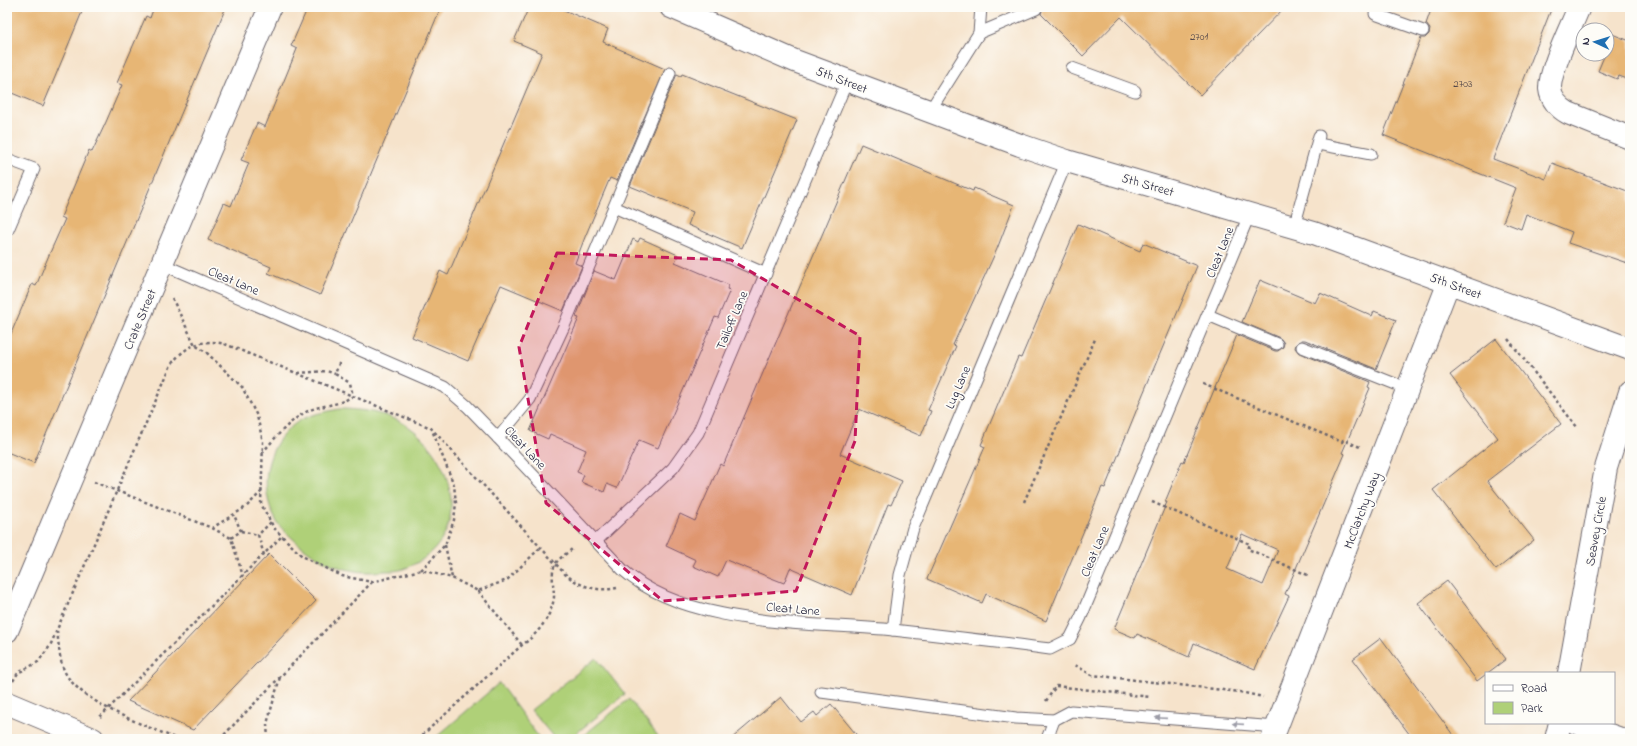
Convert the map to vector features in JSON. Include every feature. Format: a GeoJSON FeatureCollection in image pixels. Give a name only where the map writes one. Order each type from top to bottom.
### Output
{"type":"FeatureCollection","features":[{"type":"Feature","properties":{"kind":"street","name":"Crate Street"},"geometry":{"type":"LineString","coordinates":[[7,631],[270,7]]}},
{"type":"Feature","properties":{"kind":"street","name":"5th Street"},"geometry":{"type":"LineString","coordinates":[[671,7],[795,61],[929,112],[1067,161],[1294,227],[1449,282],[1630,349]]}},
{"type":"Feature","properties":{"kind":"street"},"geometry":{"type":"LineString","coordinates":[[1579,7],[1552,75],[1550,89],[1553,98],[1560,108],[1568,113],[1630,138]]}},
{"type":"Feature","properties":{"kind":"street","name":"McClatchy Way"},"geometry":{"type":"LineString","coordinates":[[1274,733],[1449,282]]}},
{"type":"Feature","properties":{"kind":"street","name":"Seavey Circle"},"geometry":{"type":"LineString","coordinates":[[1569,672],[1606,468],[1630,392]]}},
{"type":"Feature","properties":{"kind":"street"},"geometry":{"type":"LineString","coordinates":[[7,703],[96,729]]}},
{"type":"Feature","properties":{"kind":"street"},"geometry":{"type":"LineString","coordinates":[[1556,739],[1560,724]]}},
{"type":"Feature","properties":{"kind":"street"},"geometry":{"type":"LineString","coordinates":[[1579,724],[1620,739]]}},
{"type":"Feature","properties":{"kind":"lane"},"geometry":{"type":"LineString","coordinates":[[929,112],[979,33],[981,7]]}},
{"type":"Feature","properties":{"kind":"lane"},"geometry":{"type":"LineString","coordinates":[[979,33],[1036,9]]}},
{"type":"Feature","properties":{"kind":"lane"},"geometry":{"type":"LineString","coordinates":[[1375,14],[1423,31]]}},
{"type":"Feature","properties":{"kind":"lane"},"geometry":{"type":"LineString","coordinates":[[1072,68],[1135,91]]}},
{"type":"Feature","properties":{"kind":"lane"},"geometry":{"type":"LineString","coordinates":[[498,438],[530,399],[564,326],[670,73]]}},
{"type":"Feature","properties":{"kind":"lane","name":"Tailoff Lane"},"geometry":{"type":"LineString","coordinates":[[596,541],[673,468],[698,433],[848,81]]}},
{"type":"Feature","properties":{"kind":"lane"},"geometry":{"type":"LineString","coordinates":[[1294,227],[1319,140],[1371,154]]}},
{"type":"Feature","properties":{"kind":"lane"},"geometry":{"type":"LineString","coordinates":[[7,159],[34,169],[7,232]]}},
{"type":"Feature","properties":{"kind":"lane","name":"Lug Lane"},"geometry":{"type":"LineString","coordinates":[[893,630],[900,575],[913,528],[1067,161]]}},
{"type":"Feature","properties":{"kind":"lane"},"geometry":{"type":"LineString","coordinates":[[614,207],[766,274]]}},
{"type":"Feature","properties":{"kind":"lane","name":"Cleat Lane"},"geometry":{"type":"LineString","coordinates":[[160,268],[432,380],[456,396],[498,438],[622,570],[641,584],[678,602],[716,613],[762,619],[893,630],[1050,649],[1070,639],[1081,617],[1250,213]]}},
{"type":"Feature","properties":{"kind":"lane"},"geometry":{"type":"LineString","coordinates":[[1208,315],[1277,344]]}},
{"type":"Feature","properties":{"kind":"lane"},"geometry":{"type":"LineString","coordinates":[[1302,346],[1408,389]]}},
{"type":"Feature","properties":{"kind":"lane"},"geometry":{"type":"LineString","coordinates":[[821,692],[1016,718],[1054,720],[1071,711],[1274,733]]}},
{"type":"Feature","properties":{"kind":"lane"},"geometry":{"type":"LineString","coordinates":[[1047,739],[1054,720]]}},
{"type":"Feature","properties":{"kind":"path"},"geometry":{"type":"LineString","coordinates":[[160,268],[195,345],[207,353],[242,387],[257,416],[262,442],[262,504],[274,528],[302,556],[342,576],[372,582],[421,570],[452,578],[478,591],[522,645]]}},
{"type":"Feature","properties":{"kind":"path"},"geometry":{"type":"LineString","coordinates":[[1024,502],[1096,337]]}},
{"type":"Feature","properties":{"kind":"path"},"geometry":{"type":"LineString","coordinates":[[1508,339],[1577,427]]}},
{"type":"Feature","properties":{"kind":"path"},"geometry":{"type":"LineString","coordinates":[[18,673],[38,662],[47,650],[171,365],[182,352],[195,345],[208,341],[225,344],[431,428],[577,584],[593,590],[610,590],[641,584]]}},
{"type":"Feature","properties":{"kind":"path"},"geometry":{"type":"LineString","coordinates":[[335,374],[340,361]]}},
{"type":"Feature","properties":{"kind":"path"},"geometry":{"type":"LineString","coordinates":[[298,373],[327,371],[335,374],[350,383],[353,396]]}},
{"type":"Feature","properties":{"kind":"path"},"geometry":{"type":"LineString","coordinates":[[1203,384],[1342,442],[1343,440],[1363,448]]}},
{"type":"Feature","properties":{"kind":"path"},"geometry":{"type":"LineString","coordinates":[[262,453],[284,427],[307,412],[342,403],[353,396]]}},
{"type":"Feature","properties":{"kind":"path"},"geometry":{"type":"LineString","coordinates":[[421,570],[444,545],[454,520],[456,503],[454,485],[431,428]]}},
{"type":"Feature","properties":{"kind":"path"},"geometry":{"type":"LineString","coordinates":[[94,481],[212,528],[231,538],[243,576]]}},
{"type":"Feature","properties":{"kind":"path"},"geometry":{"type":"LineString","coordinates":[[212,528],[246,507],[262,491]]}},
{"type":"Feature","properties":{"kind":"path"},"geometry":{"type":"LineString","coordinates":[[1152,502],[1250,544],[1248,549],[1312,577]]}},
{"type":"Feature","properties":{"kind":"path"},"geometry":{"type":"LineString","coordinates":[[234,515],[241,531]]}},
{"type":"Feature","properties":{"kind":"path"},"geometry":{"type":"LineString","coordinates":[[258,535],[271,522]]}},
{"type":"Feature","properties":{"kind":"path"},"geometry":{"type":"LineString","coordinates":[[231,538],[241,531],[258,535]]}},
{"type":"Feature","properties":{"kind":"path"},"geometry":{"type":"LineString","coordinates":[[258,535],[264,555]]}},
{"type":"Feature","properties":{"kind":"path"},"geometry":{"type":"LineString","coordinates":[[96,729],[109,709],[282,536]]}},
{"type":"Feature","properties":{"kind":"path"},"geometry":{"type":"LineString","coordinates":[[444,545],[452,578]]}},
{"type":"Feature","properties":{"kind":"path"},"geometry":{"type":"LineString","coordinates":[[478,591],[507,580],[541,547]]}},
{"type":"Feature","properties":{"kind":"path"},"geometry":{"type":"LineString","coordinates":[[418,739],[530,639],[547,619],[554,597],[552,577],[556,563],[573,548]]}},
{"type":"Feature","properties":{"kind":"path"},"geometry":{"type":"LineString","coordinates":[[220,739],[372,582]]}},
{"type":"Feature","properties":{"kind":"path"},"geometry":{"type":"LineString","coordinates":[[56,631],[64,671],[76,687],[109,709],[177,739]]}},
{"type":"Feature","properties":{"kind":"path"},"geometry":{"type":"LineString","coordinates":[[1075,666],[1092,675],[1240,692],[1266,698]]}},
{"type":"Feature","properties":{"kind":"path"},"geometry":{"type":"LineString","coordinates":[[268,739],[267,724],[280,677]]}},
{"type":"Feature","properties":{"kind":"highlighted area"},"geometry":{"type":"Polygon","coordinates":[[[557,253],[731,260],[860,336],[855,441],[796,591],[663,601],[546,503],[519,347],[557,253]]]}},
{"type":"Feature","properties":{"kind":"green space"},"geometry":{"type":"Polygon","coordinates":[[[339,409],[361,410],[393,418],[412,429],[434,453],[444,471],[450,490],[451,510],[447,528],[438,545],[424,559],[403,569],[394,571],[372,572],[347,569],[324,561],[302,547],[277,523],[270,508],[266,481],[271,455],[277,443],[296,423],[306,417],[339,409]]]}},
{"type":"Feature","properties":{"kind":"green space"},"geometry":{"type":"Polygon","coordinates":[[[596,658],[625,694],[569,739],[555,739],[531,710],[596,658]]]}},
{"type":"Feature","properties":{"kind":"green space"},"geometry":{"type":"Polygon","coordinates":[[[499,683],[540,739],[434,739],[499,683]]]}},
{"type":"Feature","properties":{"kind":"green space"},"geometry":{"type":"Polygon","coordinates":[[[629,699],[658,736],[655,739],[579,739],[629,699]]]}},
{"type":"Feature","properties":{"kind":"building"},"geometry":{"type":"Polygon","coordinates":[[[7,7],[84,7],[43,106],[7,91],[7,7]]]}},
{"type":"Feature","properties":{"kind":"building"},"geometry":{"type":"Polygon","coordinates":[[[154,7],[226,7],[34,463],[7,452],[7,343],[32,284],[36,286],[65,219],[61,217],[89,150],[92,152],[122,85],[117,83],[146,16],[150,18],[154,7]]]}},
{"type":"Feature","properties":{"kind":"building"},"geometry":{"type":"Polygon","coordinates":[[[308,7],[441,7],[320,295],[268,273],[271,267],[208,240],[224,203],[231,206],[249,163],[241,160],[257,123],[265,127],[297,49],[291,46],[308,7]]]}},
{"type":"Feature","properties":{"kind":"building"},"geometry":{"type":"Polygon","coordinates":[[[529,7],[557,7],[608,29],[603,42],[665,69],[617,181],[610,178],[585,237],[575,263],[582,266],[563,311],[501,285],[468,361],[412,337],[440,271],[448,275],[542,53],[514,41],[529,7]]]}},
{"type":"Feature","properties":{"kind":"building"},"geometry":{"type":"Polygon","coordinates":[[[1043,7],[1285,7],[1200,95],[1121,17],[1083,56],[1041,14],[1043,7]]]}},
{"type":"Feature","properties":{"kind":"building"},"geometry":{"type":"Polygon","coordinates":[[[1432,7],[1552,7],[1493,159],[1546,179],[1552,163],[1630,192],[1630,264],[1568,243],[1572,232],[1526,214],[1521,229],[1503,222],[1516,188],[1383,135],[1421,38],[1425,38],[1429,34],[1430,29],[1426,24],[1432,7]]]}},
{"type":"Feature","properties":{"kind":"building"},"geometry":{"type":"Polygon","coordinates":[[[1615,35],[1630,41],[1630,80],[1619,76],[1617,79],[1598,71],[1602,62],[1615,62],[1615,35]]]}},
{"type":"Feature","properties":{"kind":"building"},"geometry":{"type":"Polygon","coordinates":[[[677,74],[681,76],[682,74],[797,120],[742,248],[688,225],[693,212],[630,186],[677,74]]]}},
{"type":"Feature","properties":{"kind":"building"},"geometry":{"type":"Polygon","coordinates":[[[861,144],[973,191],[974,188],[1014,205],[997,249],[953,345],[956,346],[928,410],[931,411],[921,436],[859,409],[840,454],[902,481],[891,505],[888,504],[852,595],[790,568],[784,583],[726,560],[718,577],[693,566],[696,560],[666,546],[680,514],[695,521],[720,464],[723,466],[861,144]]]}},
{"type":"Feature","properties":{"kind":"building"},"geometry":{"type":"Polygon","coordinates":[[[1078,224],[1140,251],[1143,243],[1197,266],[1105,488],[1102,487],[1046,621],[986,594],[982,603],[927,579],[985,447],[981,445],[1018,357],[1021,358],[1078,224]]]}},
{"type":"Feature","properties":{"kind":"building"},"geometry":{"type":"Polygon","coordinates":[[[640,238],[678,255],[675,262],[729,285],[727,289],[730,290],[718,318],[715,317],[658,448],[639,440],[617,488],[607,484],[604,492],[581,482],[584,475],[577,472],[586,450],[550,434],[548,439],[530,431],[579,318],[576,317],[594,271],[616,280],[633,239],[638,242],[640,238]]]}},
{"type":"Feature","properties":{"kind":"building"},"geometry":{"type":"Polygon","coordinates":[[[1260,280],[1315,303],[1320,293],[1372,316],[1374,311],[1396,320],[1376,369],[1305,340],[1301,340],[1296,344],[1295,348],[1299,353],[1370,382],[1368,387],[1370,388],[1342,453],[1345,454],[1285,594],[1289,596],[1255,669],[1194,643],[1189,657],[1137,634],[1135,638],[1114,629],[1167,502],[1165,502],[1182,461],[1184,462],[1237,335],[1275,351],[1278,351],[1283,347],[1284,343],[1280,338],[1242,322],[1260,280]],[[1242,534],[1227,569],[1263,585],[1278,550],[1242,534]]]}},
{"type":"Feature","properties":{"kind":"building"},"geometry":{"type":"Polygon","coordinates":[[[1496,339],[1561,424],[1487,481],[1534,540],[1496,570],[1433,490],[1498,438],[1450,375],[1496,339]]]}},
{"type":"Feature","properties":{"kind":"building"},"geometry":{"type":"Polygon","coordinates":[[[269,554],[316,601],[193,730],[128,701],[269,554]]]}},
{"type":"Feature","properties":{"kind":"building"},"geometry":{"type":"Polygon","coordinates":[[[1447,581],[1506,659],[1489,672],[1485,672],[1485,675],[1477,681],[1418,603],[1447,581]]]}},
{"type":"Feature","properties":{"kind":"building"},"geometry":{"type":"Polygon","coordinates":[[[1381,638],[1456,739],[1413,739],[1353,659],[1381,638]]]}},
{"type":"Feature","properties":{"kind":"building"},"geometry":{"type":"Polygon","coordinates":[[[781,697],[801,722],[814,712],[817,716],[831,704],[860,739],[731,739],[781,697]]]}}]}
